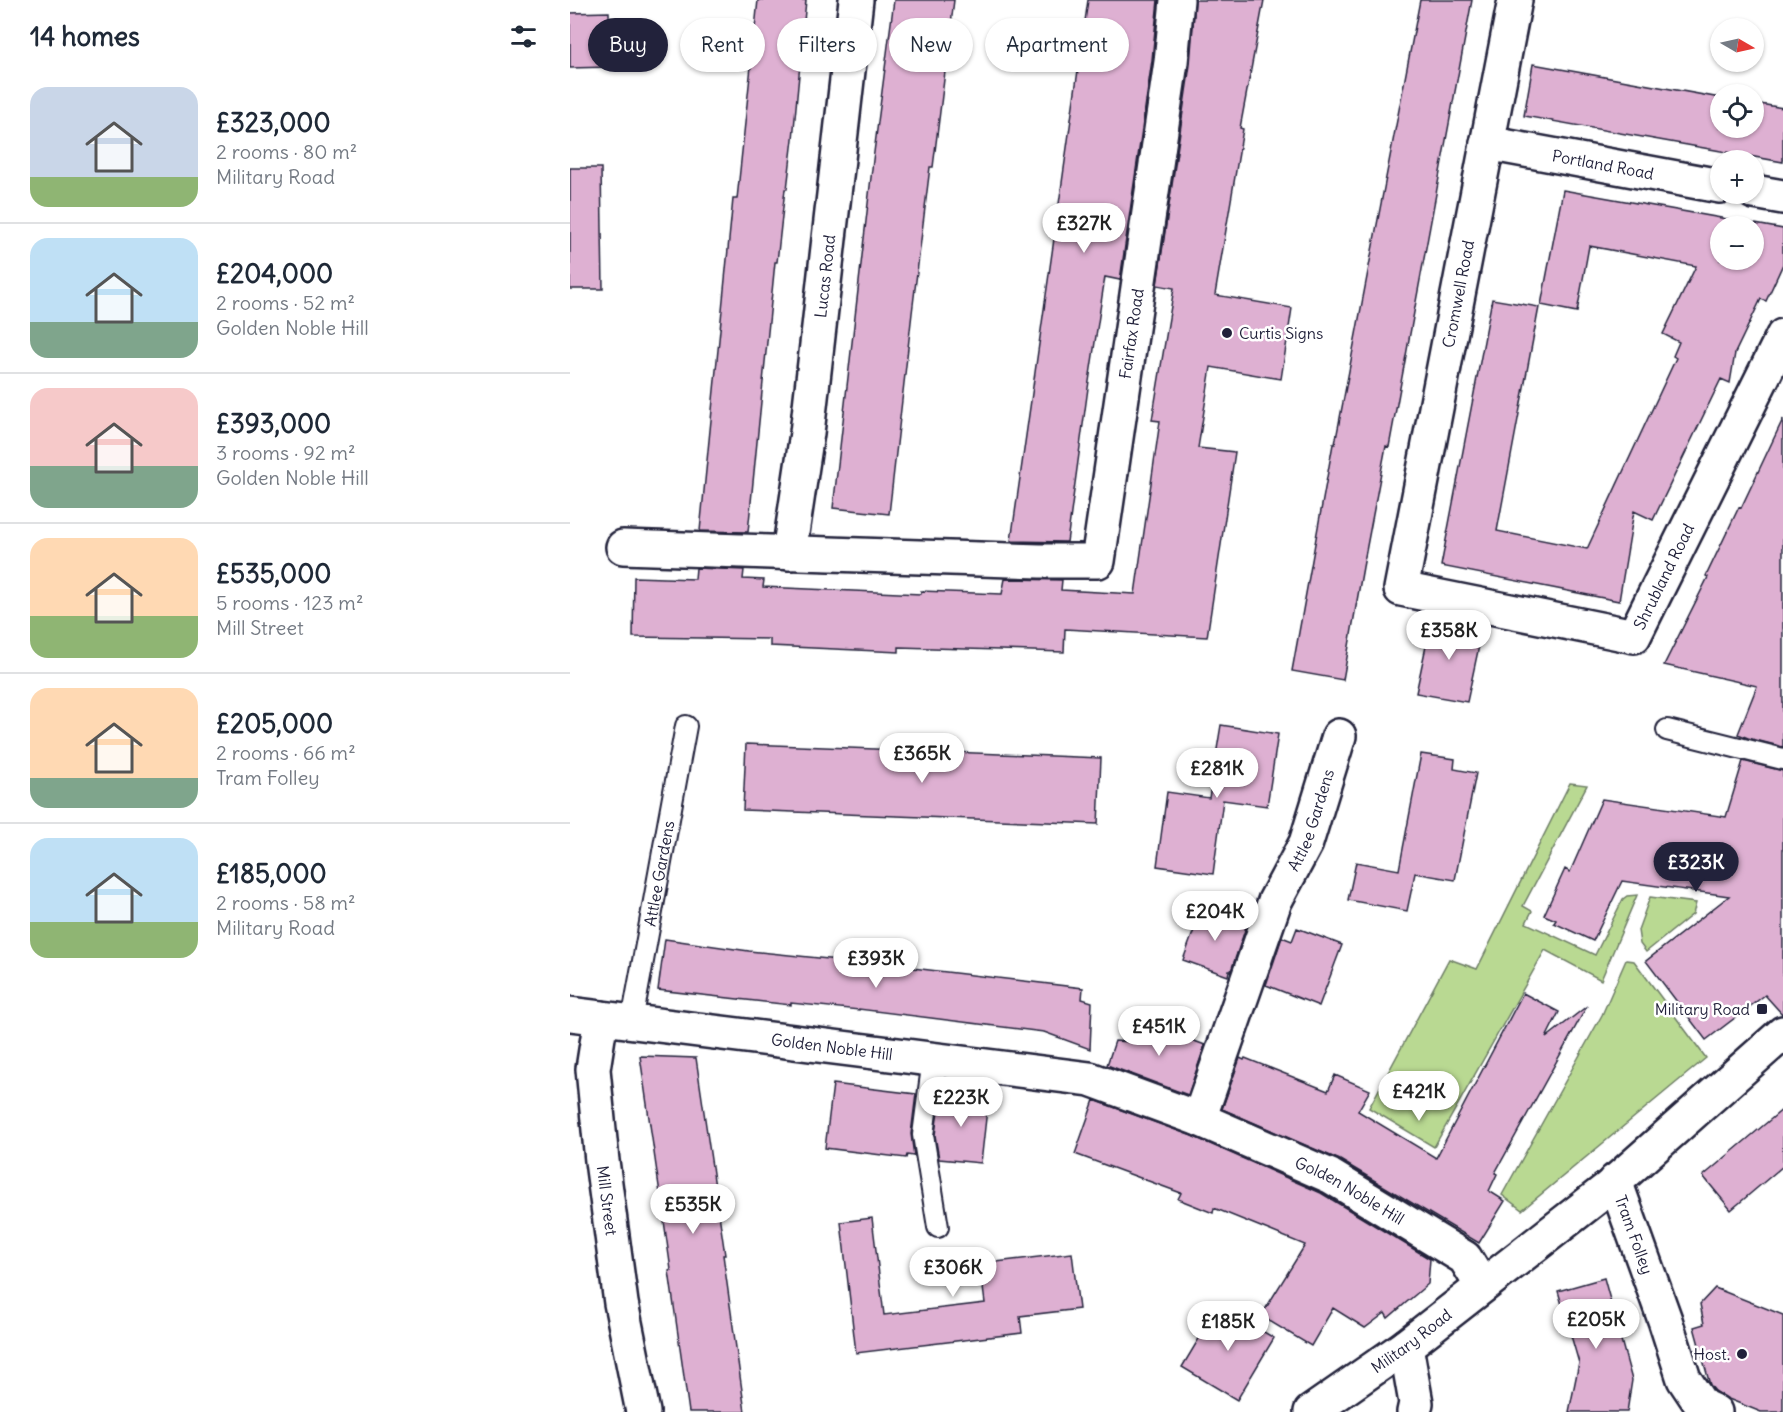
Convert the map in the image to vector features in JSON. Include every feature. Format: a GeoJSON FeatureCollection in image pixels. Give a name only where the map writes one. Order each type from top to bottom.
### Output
{"type":"FeatureCollection","features":[{"type":"Feature","properties":{"kind":"street","name":"Lucas Road"},"geometry":{"type":"LineString","coordinates":[[789,553],[807,433],[856,0]]}},
{"type":"Feature","properties":{"kind":"street","name":"Fairfax Road"},"geometry":{"type":"LineString","coordinates":[[789,553],[1098,561],[1169,74],[1177,0]]}},
{"type":"Feature","properties":{"kind":"street","name":"Cromwell Road"},"geometry":{"type":"LineString","coordinates":[[1401,589],[1515,0]]}},
{"type":"Feature","properties":{"kind":"street","name":"Portland Road"},"geometry":{"type":"LineString","coordinates":[[1487,143],[1710,184]]}},
{"type":"Feature","properties":{"kind":"street"},"geometry":{"type":"LineString","coordinates":[[1764,194],[1783,197]]}},
{"type":"Feature","properties":{"kind":"street","name":"Shrubland Road"},"geometry":{"type":"LineString","coordinates":[[1401,589],[1634,636],[1783,336]]}},
{"type":"Feature","properties":{"kind":"street"},"geometry":{"type":"LineString","coordinates":[[623,547],[789,553]]}},
{"type":"Feature","properties":{"kind":"street","name":"Attlee Gardens"},"geometry":{"type":"LineString","coordinates":[[1199,1119],[1275,900],[1306,843],[1339,736]]}},
{"type":"Feature","properties":{"kind":"street","name":"Golden Noble Hill"},"geometry":{"type":"LineString","coordinates":[[601,1018],[1090,1079],[1199,1119],[1330,1176],[1465,1258],[1482,1286]]}},
{"type":"Feature","properties":{"kind":"street","name":"Mill Street"},"geometry":{"type":"LineString","coordinates":[[601,1018],[593,1069],[602,1161],[621,1303],[643,1412]]}},
{"type":"Feature","properties":{"kind":"street","name":"Military Road"},"geometry":{"type":"LineString","coordinates":[[1311,1412],[1406,1346],[1615,1181],[1783,1033]]}},
{"type":"Feature","properties":{"kind":"street","name":"Tram Folley"},"geometry":{"type":"LineString","coordinates":[[1615,1181],[1684,1379],[1702,1406],[1715,1412]]}},
{"type":"Feature","properties":{"kind":"street"},"geometry":{"type":"LineString","coordinates":[[1406,1346],[1416,1403],[1414,1412]]}},
{"type":"Feature","properties":{"kind":"lane","name":"Attlee Gardens"},"geometry":{"type":"LineString","coordinates":[[601,1018],[686,726]]}},
{"type":"Feature","properties":{"kind":"lane"},"geometry":{"type":"LineString","coordinates":[[1667,730],[1783,759]]}},
{"type":"Feature","properties":{"kind":"lane"},"geometry":{"type":"LineString","coordinates":[[933,1059],[923,1135],[938,1227]]}},
{"type":"Feature","properties":{"kind":"green space"},"geometry":{"type":"Polygon","coordinates":[[[1570,783],[1587,785],[1523,906],[1532,911],[1526,923],[1595,955],[1623,899],[1637,895],[1601,980],[1545,950],[1434,1147],[1369,1108],[1449,959],[1477,969],[1570,783]]]}},
{"type":"Feature","properties":{"kind":"green space"},"geometry":{"type":"Polygon","coordinates":[[[1650,897],[1696,903],[1693,914],[1646,952],[1640,944],[1638,930],[1650,897]]]}},
{"type":"Feature","properties":{"kind":"green space"},"geometry":{"type":"Polygon","coordinates":[[[1626,960],[1634,961],[1706,1058],[1522,1210],[1502,1195],[1602,1015],[1626,960]]]}},
{"type":"Feature","properties":{"kind":"building"},"geometry":{"type":"Polygon","coordinates":[[[758,0],[806,0],[804,18],[777,18],[777,72],[799,72],[787,189],[785,189],[777,262],[775,262],[748,532],[700,531],[733,199],[737,199],[750,72],[765,72],[765,18],[756,18],[758,0]]]}},
{"type":"Feature","properties":{"kind":"building"},"geometry":{"type":"Polygon","coordinates":[[[894,0],[954,0],[952,18],[892,18],[894,0]]]}},
{"type":"Feature","properties":{"kind":"building"},"geometry":{"type":"Polygon","coordinates":[[[1088,0],[1158,0],[1152,60],[1120,280],[1105,277],[1067,542],[1011,541],[1078,72],[1129,72],[1129,18],[1085,18],[1088,0]]]}},
{"type":"Feature","properties":{"kind":"building"},"geometry":{"type":"Polygon","coordinates":[[[1195,0],[1264,0],[1240,128],[1243,129],[1215,295],[1292,308],[1281,379],[1211,367],[1198,448],[1235,452],[1207,637],[1065,629],[1064,652],[899,647],[899,652],[770,646],[770,639],[633,637],[634,577],[695,579],[696,568],[744,570],[743,579],[764,580],[763,587],[921,594],[921,591],[1002,594],[1005,579],[1062,580],[1061,590],[1135,594],[1160,421],[1152,420],[1174,288],[1157,285],[1190,65],[1195,0]]]}},
{"type":"Feature","properties":{"kind":"building"},"geometry":{"type":"Polygon","coordinates":[[[1420,0],[1472,0],[1343,680],[1292,671],[1333,444],[1335,444],[1420,0]]]}},
{"type":"Feature","properties":{"kind":"building"},"geometry":{"type":"Polygon","coordinates":[[[609,12],[609,18],[588,18],[588,68],[570,68],[570,13],[609,12]]]}},
{"type":"Feature","properties":{"kind":"building"},"geometry":{"type":"Polygon","coordinates":[[[889,38],[889,72],[945,72],[933,167],[930,167],[889,514],[833,508],[889,38]]]}},
{"type":"Feature","properties":{"kind":"building"},"geometry":{"type":"Polygon","coordinates":[[[1533,64],[1710,96],[1710,138],[1764,138],[1764,105],[1783,108],[1783,162],[1764,159],[1764,150],[1715,150],[1524,116],[1533,64]]]}},
{"type":"Feature","properties":{"kind":"building"},"geometry":{"type":"Polygon","coordinates":[[[570,168],[601,168],[603,289],[570,289],[570,168]]]}},
{"type":"Feature","properties":{"kind":"building"},"geometry":{"type":"Polygon","coordinates":[[[1563,190],[1710,216],[1710,270],[1764,270],[1764,226],[1783,229],[1783,264],[1766,301],[1761,299],[1735,353],[1730,383],[1721,379],[1653,520],[1634,511],[1619,601],[1441,566],[1492,299],[1539,307],[1497,531],[1587,549],[1676,358],[1673,356],[1679,342],[1663,334],[1696,266],[1589,246],[1577,312],[1541,305],[1563,190]]]}},
{"type":"Feature","properties":{"kind":"building"},"geometry":{"type":"Polygon","coordinates":[[[1783,419],[1783,747],[1738,734],[1757,686],[1664,665],[1783,419]]]}},
{"type":"Feature","properties":{"kind":"building"},"geometry":{"type":"Polygon","coordinates":[[[1432,618],[1482,632],[1467,702],[1416,693],[1432,618]]]}},
{"type":"Feature","properties":{"kind":"building"},"geometry":{"type":"Polygon","coordinates":[[[1221,725],[1278,734],[1267,806],[1223,800],[1213,874],[1157,866],[1167,792],[1209,798],[1221,725]]]}},
{"type":"Feature","properties":{"kind":"building"},"geometry":{"type":"Polygon","coordinates":[[[746,744],[1101,758],[1098,824],[743,810],[746,744]]]}},
{"type":"Feature","properties":{"kind":"building"},"geometry":{"type":"Polygon","coordinates":[[[1421,754],[1455,759],[1454,769],[1476,773],[1455,880],[1415,873],[1407,911],[1348,900],[1356,862],[1399,870],[1421,754]]]}},
{"type":"Feature","properties":{"kind":"building"},"geometry":{"type":"Polygon","coordinates":[[[1743,761],[1783,771],[1783,1015],[1765,995],[1706,1040],[1646,961],[1729,896],[1622,881],[1593,941],[1554,923],[1556,920],[1544,915],[1565,869],[1570,872],[1602,799],[1726,817],[1743,761]]]}},
{"type":"Feature","properties":{"kind":"building"},"geometry":{"type":"Polygon","coordinates":[[[1202,908],[1247,924],[1228,976],[1183,960],[1202,908]]]}},
{"type":"Feature","properties":{"kind":"building"},"geometry":{"type":"Polygon","coordinates":[[[1297,928],[1342,945],[1319,1006],[1266,985],[1282,937],[1292,941],[1297,928]]]}},
{"type":"Feature","properties":{"kind":"building"},"geometry":{"type":"Polygon","coordinates":[[[665,939],[749,951],[1083,988],[1082,999],[1092,1002],[1090,1049],[1044,1032],[859,1009],[791,1003],[791,1005],[658,990],[665,939]]]}},
{"type":"Feature","properties":{"kind":"building"},"geometry":{"type":"Polygon","coordinates":[[[1523,993],[1559,1012],[1546,1038],[1587,1006],[1495,1173],[1497,1174],[1489,1191],[1505,1201],[1479,1243],[1340,1160],[1222,1109],[1240,1058],[1328,1091],[1335,1075],[1370,1090],[1358,1111],[1436,1158],[1523,993]]]}},
{"type":"Feature","properties":{"kind":"building"},"geometry":{"type":"Polygon","coordinates":[[[1135,1019],[1205,1045],[1188,1095],[1107,1065],[1115,1041],[1132,1042],[1135,1019]]]}},
{"type":"Feature","properties":{"kind":"building"},"geometry":{"type":"Polygon","coordinates":[[[640,1056],[696,1058],[745,1412],[689,1412],[640,1056]]]}},
{"type":"Feature","properties":{"kind":"building"},"geometry":{"type":"Polygon","coordinates":[[[833,1084],[916,1094],[911,1134],[914,1156],[907,1155],[906,1158],[825,1148],[833,1084]]]}},
{"type":"Feature","properties":{"kind":"building"},"geometry":{"type":"Polygon","coordinates":[[[940,1094],[988,1100],[981,1163],[939,1159],[935,1135],[940,1094]]]}},
{"type":"Feature","properties":{"kind":"building"},"geometry":{"type":"Polygon","coordinates":[[[1094,1100],[1192,1136],[1321,1193],[1430,1259],[1428,1284],[1388,1318],[1385,1313],[1365,1328],[1333,1308],[1311,1346],[1261,1316],[1305,1245],[1214,1208],[1213,1213],[1178,1199],[1181,1193],[1075,1154],[1094,1100]]]}},
{"type":"Feature","properties":{"kind":"building"},"geometry":{"type":"Polygon","coordinates":[[[1783,1109],[1783,1166],[1731,1210],[1703,1176],[1783,1109]]]}},
{"type":"Feature","properties":{"kind":"building"},"geometry":{"type":"Polygon","coordinates":[[[872,1218],[884,1315],[985,1303],[980,1264],[1072,1253],[1079,1309],[1020,1316],[1022,1333],[856,1353],[841,1222],[872,1218]]]}},
{"type":"Feature","properties":{"kind":"building"},"geometry":{"type":"Polygon","coordinates":[[[1604,1278],[1632,1380],[1627,1412],[1569,1412],[1579,1363],[1558,1291],[1604,1278]]]}},
{"type":"Feature","properties":{"kind":"building","name":"Host."},"geometry":{"type":"Polygon","coordinates":[[[1715,1288],[1783,1315],[1783,1412],[1761,1412],[1726,1398],[1710,1385],[1694,1327],[1704,1324],[1700,1304],[1715,1288]]]}},
{"type":"Feature","properties":{"kind":"building"},"geometry":{"type":"Polygon","coordinates":[[[1219,1305],[1274,1338],[1237,1400],[1182,1367],[1219,1305]]]}},
{"type":"Feature","properties":{"kind":"place","name":"Curtis Signs"},"geometry":{"type":"Point","coordinates":[1227,333]}},
{"type":"Feature","properties":{"kind":"place","name":"Military Road"},"geometry":{"type":"Point","coordinates":[1762,1009]}},
{"type":"Feature","properties":{"kind":"place","name":"Host."},"geometry":{"type":"Point","coordinates":[1742,1354]}}]}
